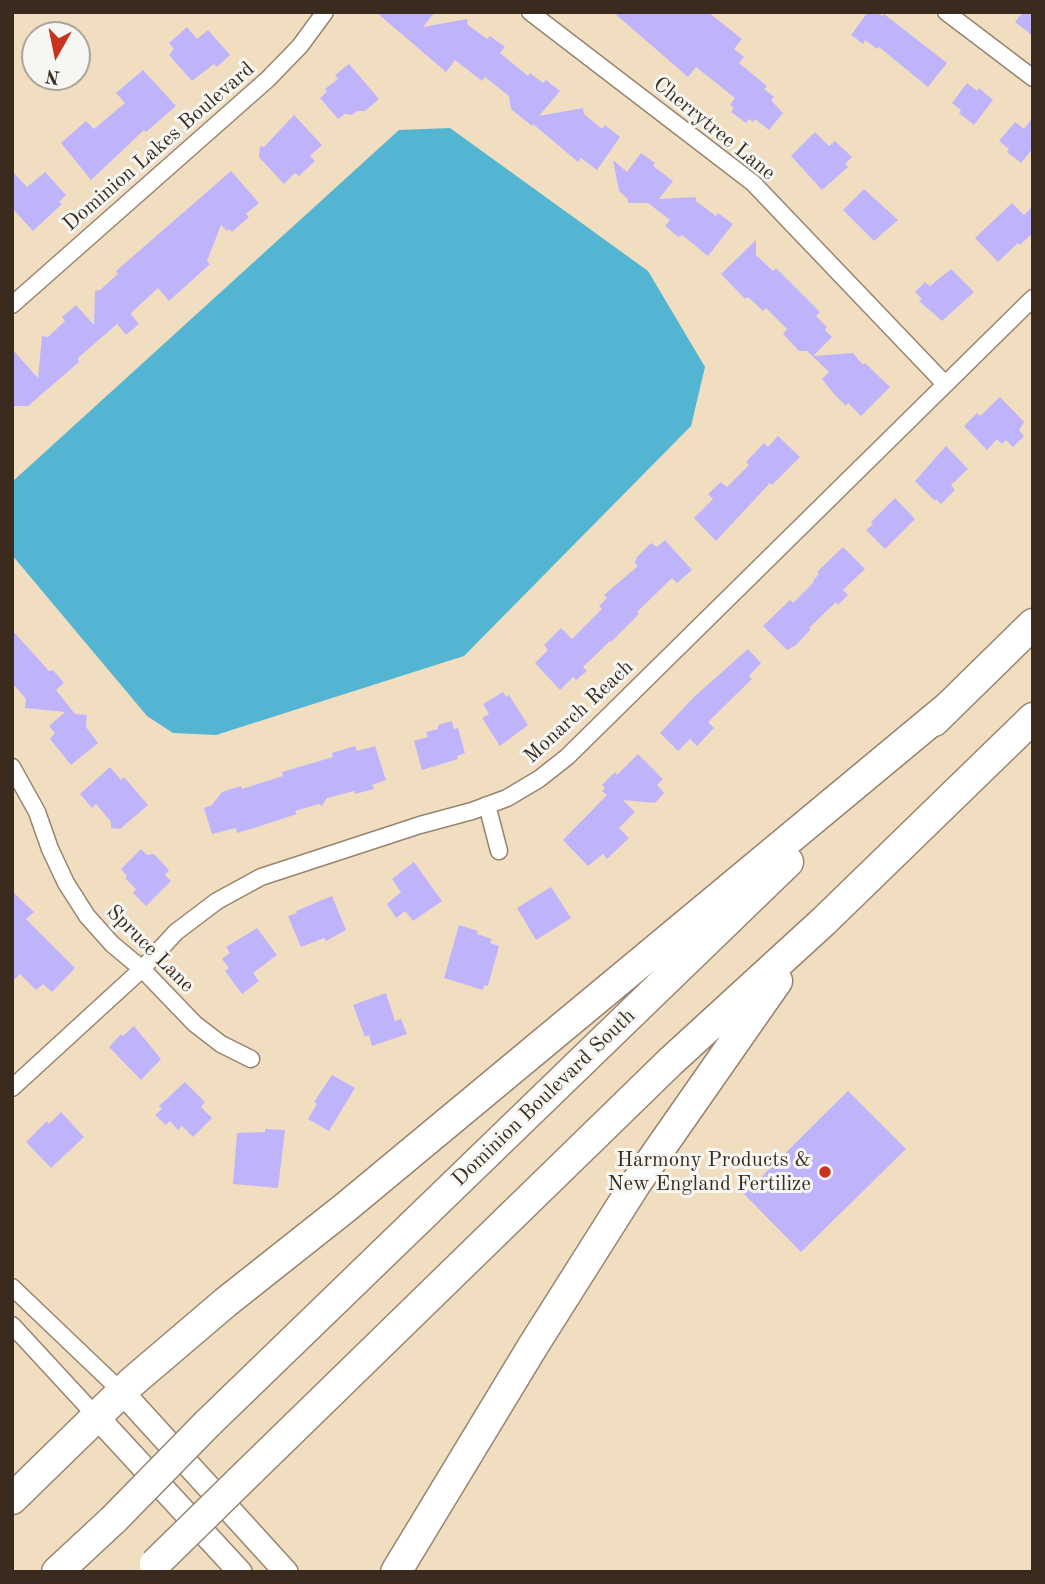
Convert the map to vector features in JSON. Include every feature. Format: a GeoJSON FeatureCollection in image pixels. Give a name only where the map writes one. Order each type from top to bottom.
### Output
{"type":"FeatureCollection","features":[{"type":"Feature","properties":{"kind":"highway","name":"Dominion Boulevard South"},"geometry":{"type":"LineString","coordinates":[[57,1572],[1033,624]]}},
{"type":"Feature","properties":{"kind":"highway"},"geometry":{"type":"LineString","coordinates":[[12,1499],[122,1392],[226,1302],[346,1207],[947,708]]}},
{"type":"Feature","properties":{"kind":"highway"},"geometry":{"type":"LineString","coordinates":[[151,1568],[670,1062],[818,926],[1033,718]]}},
{"type":"Feature","properties":{"kind":"highway"},"geometry":{"type":"LineString","coordinates":[[396,1572],[636,1183],[818,926]]}},
{"type":"Feature","properties":{"kind":"main road"},"geometry":{"type":"LineString","coordinates":[[122,1392],[286,1572]]}},
{"type":"Feature","properties":{"kind":"main road"},"geometry":{"type":"LineString","coordinates":[[97,1417],[240,1572]]}},
{"type":"Feature","properties":{"kind":"street","name":"Dominion Lakes Boulevard"},"geometry":{"type":"LineString","coordinates":[[12,304],[268,79],[299,46],[325,12]]}},
{"type":"Feature","properties":{"kind":"street","name":"Cherrytree Lane"},"geometry":{"type":"LineString","coordinates":[[530,12],[753,183],[945,384]]}},
{"type":"Feature","properties":{"kind":"street"},"geometry":{"type":"LineString","coordinates":[[946,12],[1033,78]]}},
{"type":"Feature","properties":{"kind":"street","name":"Monarch Reach"},"geometry":{"type":"LineString","coordinates":[[12,1088],[142,969],[176,932],[206,909],[261,877],[487,805],[539,779],[567,757],[1033,298]]}},
{"type":"Feature","properties":{"kind":"street","name":"Spruce Lane"},"geometry":{"type":"LineString","coordinates":[[12,767],[37,812],[66,883],[87,916],[112,944],[142,969],[195,1024],[221,1044],[251,1059]]}},
{"type":"Feature","properties":{"kind":"street"},"geometry":{"type":"LineString","coordinates":[[487,805],[499,851]]}},
{"type":"Feature","properties":{"kind":"street"},"geometry":{"type":"LineString","coordinates":[[12,1287],[122,1392]]}},
{"type":"Feature","properties":{"kind":"street"},"geometry":{"type":"LineString","coordinates":[[12,1325],[97,1417]]}},
{"type":"Feature","properties":{"kind":"water"},"geometry":{"type":"Polygon","coordinates":[[[450,128],[648,271],[705,367],[691,426],[464,656],[216,735],[173,733],[147,716],[12,555],[12,482],[399,130],[450,128]]]}},
{"type":"Feature","properties":{"kind":"building"},"geometry":{"type":"Polygon","coordinates":[[[376,12],[435,12],[423,27],[467,19],[468,25],[487,39],[490,36],[505,47],[500,53],[528,76],[530,73],[543,83],[546,80],[560,91],[539,116],[583,108],[584,114],[602,129],[605,125],[620,137],[597,170],[581,158],[578,162],[511,109],[509,96],[485,77],[482,81],[455,60],[446,72],[376,12]]]}},
{"type":"Feature","properties":{"kind":"building"},"geometry":{"type":"Polygon","coordinates":[[[613,12],[708,12],[742,39],[734,49],[744,57],[739,63],[767,86],[764,89],[774,97],[771,100],[783,113],[769,130],[755,119],[753,122],[749,119],[746,123],[731,112],[734,108],[730,105],[735,98],[696,67],[688,77],[613,12]]]}},
{"type":"Feature","properties":{"kind":"building"},"geometry":{"type":"Polygon","coordinates":[[[868,12],[877,12],[882,16],[884,14],[947,63],[928,87],[879,47],[877,49],[865,40],[863,44],[851,35],[868,12]]]}},
{"type":"Feature","properties":{"kind":"building"},"geometry":{"type":"Polygon","coordinates":[[[1023,12],[1033,12],[1033,36],[1015,22],[1023,12]]]}},
{"type":"Feature","properties":{"kind":"building"},"geometry":{"type":"Polygon","coordinates":[[[187,27],[197,39],[208,30],[230,55],[217,67],[214,64],[192,81],[169,55],[174,49],[169,43],[187,27]]]}},
{"type":"Feature","properties":{"kind":"building"},"geometry":{"type":"Polygon","coordinates":[[[349,64],[379,99],[365,111],[345,114],[338,119],[320,98],[327,92],[325,89],[338,79],[335,75],[349,64]]]}},
{"type":"Feature","properties":{"kind":"building"},"geometry":{"type":"Polygon","coordinates":[[[143,70],[176,106],[146,132],[144,130],[91,180],[61,143],[86,121],[94,129],[125,103],[116,93],[143,70]]]}},
{"type":"Feature","properties":{"kind":"building"},"geometry":{"type":"Polygon","coordinates":[[[967,83],[977,91],[979,88],[993,100],[974,125],[959,113],[961,110],[952,103],[967,83]]]}},
{"type":"Feature","properties":{"kind":"building"},"geometry":{"type":"Polygon","coordinates":[[[294,115],[322,145],[310,156],[315,161],[299,176],[295,173],[284,184],[259,157],[260,146],[264,147],[294,115]]]}},
{"type":"Feature","properties":{"kind":"building"},"geometry":{"type":"Polygon","coordinates":[[[1033,117],[1033,148],[1021,163],[1007,152],[1009,149],[999,141],[1015,122],[1024,129],[1033,117]]]}},
{"type":"Feature","properties":{"kind":"building"},"geometry":{"type":"Polygon","coordinates":[[[815,132],[829,146],[835,141],[852,157],[845,164],[848,167],[822,190],[791,156],[815,132]]]}},
{"type":"Feature","properties":{"kind":"building"},"geometry":{"type":"Polygon","coordinates":[[[641,153],[673,181],[659,199],[696,197],[696,201],[716,216],[718,213],[733,224],[708,256],[682,235],[678,237],[665,226],[670,220],[648,203],[628,203],[627,198],[619,191],[613,160],[627,172],[641,153]]]}},
{"type":"Feature","properties":{"kind":"building"},"geometry":{"type":"Polygon","coordinates":[[[12,171],[27,187],[45,172],[66,195],[59,202],[62,204],[33,231],[12,208],[12,171]]]}},
{"type":"Feature","properties":{"kind":"building"},"geometry":{"type":"Polygon","coordinates":[[[231,171],[259,203],[246,214],[249,217],[232,232],[221,225],[207,261],[210,264],[169,301],[158,288],[132,312],[139,324],[126,335],[117,324],[78,358],[79,362],[28,406],[12,406],[12,349],[38,378],[42,336],[48,337],[65,321],[62,317],[76,305],[94,325],[95,291],[100,290],[118,274],[116,271],[231,171]]]}},
{"type":"Feature","properties":{"kind":"building"},"geometry":{"type":"Polygon","coordinates":[[[864,189],[898,220],[874,241],[843,210],[864,189]]]}},
{"type":"Feature","properties":{"kind":"building"},"geometry":{"type":"Polygon","coordinates":[[[1012,203],[1024,215],[1033,206],[1033,233],[998,262],[975,238],[1012,203]]]}},
{"type":"Feature","properties":{"kind":"building"},"geometry":{"type":"Polygon","coordinates":[[[756,240],[756,255],[773,271],[776,268],[820,312],[816,316],[832,337],[813,356],[853,353],[890,387],[861,416],[833,393],[822,379],[829,372],[807,351],[799,351],[783,334],[787,329],[766,308],[763,311],[748,297],[745,299],[721,274],[756,240]]]}},
{"type":"Feature","properties":{"kind":"building"},"geometry":{"type":"Polygon","coordinates":[[[951,269],[974,292],[942,321],[919,301],[922,299],[915,292],[925,282],[930,286],[951,269]]]}},
{"type":"Feature","properties":{"kind":"building"},"geometry":{"type":"Polygon","coordinates":[[[1000,397],[1024,422],[1019,430],[1024,436],[1013,447],[1006,440],[1002,444],[997,439],[987,450],[964,426],[977,413],[980,416],[1000,397]]]}},
{"type":"Feature","properties":{"kind":"building"},"geometry":{"type":"Polygon","coordinates":[[[778,436],[800,457],[772,485],[770,483],[716,541],[694,518],[713,499],[708,494],[721,482],[727,487],[749,465],[746,462],[764,443],[768,447],[778,436]]]}},
{"type":"Feature","properties":{"kind":"building"},"geometry":{"type":"Polygon","coordinates":[[[946,446],[968,469],[951,485],[955,490],[941,504],[915,481],[946,446]]]}},
{"type":"Feature","properties":{"kind":"building"},"geometry":{"type":"Polygon","coordinates":[[[895,498],[915,519],[885,549],[866,530],[895,498]]]}},
{"type":"Feature","properties":{"kind":"building"},"geometry":{"type":"Polygon","coordinates":[[[665,540],[692,570],[677,583],[672,578],[611,642],[583,667],[587,671],[576,680],[573,677],[560,690],[535,663],[548,650],[544,645],[561,628],[572,639],[602,609],[599,606],[607,598],[604,595],[638,566],[634,562],[636,558],[651,543],[657,547],[665,540]]]}},
{"type":"Feature","properties":{"kind":"building"},"geometry":{"type":"Polygon","coordinates":[[[843,547],[865,569],[843,590],[848,595],[838,605],[836,602],[796,645],[787,650],[763,626],[790,600],[793,603],[814,582],[819,574],[817,572],[843,547]]]}},
{"type":"Feature","properties":{"kind":"building"},"geometry":{"type":"Polygon","coordinates":[[[12,630],[49,671],[53,670],[64,683],[56,690],[75,714],[87,715],[86,727],[98,743],[71,765],[50,739],[55,733],[49,726],[65,712],[25,708],[26,699],[12,683],[12,630]]]}},
{"type":"Feature","properties":{"kind":"building"},"geometry":{"type":"Polygon","coordinates":[[[748,649],[761,663],[749,676],[752,679],[708,722],[714,728],[697,746],[690,739],[678,751],[660,733],[694,697],[748,649]]]}},
{"type":"Feature","properties":{"kind":"building"},"geometry":{"type":"Polygon","coordinates":[[[503,692],[506,697],[509,695],[528,725],[500,746],[482,718],[489,714],[483,704],[503,692]]]}},
{"type":"Feature","properties":{"kind":"building"},"geometry":{"type":"Polygon","coordinates":[[[452,721],[454,729],[458,728],[465,753],[457,756],[458,759],[422,770],[414,741],[428,737],[426,732],[438,729],[438,725],[452,721]]]}},
{"type":"Feature","properties":{"kind":"building"},"geometry":{"type":"Polygon","coordinates":[[[355,746],[357,751],[375,746],[386,780],[372,785],[374,789],[327,798],[322,806],[319,804],[295,811],[297,814],[237,833],[236,828],[212,834],[204,808],[212,805],[222,792],[241,786],[242,789],[283,776],[282,772],[333,757],[332,753],[355,746]]]}},
{"type":"Feature","properties":{"kind":"building"},"geometry":{"type":"Polygon","coordinates":[[[638,754],[663,779],[657,785],[664,793],[655,803],[623,800],[635,812],[619,828],[629,838],[607,859],[603,854],[588,866],[563,840],[607,795],[602,791],[605,788],[602,785],[615,772],[617,775],[638,754]]]}},
{"type":"Feature","properties":{"kind":"building"},"geometry":{"type":"Polygon","coordinates":[[[110,767],[121,780],[124,777],[148,805],[120,829],[111,828],[111,822],[96,804],[92,808],[80,794],[110,767]]]}},
{"type":"Feature","properties":{"kind":"building"},"geometry":{"type":"Polygon","coordinates":[[[141,849],[147,855],[154,854],[169,870],[165,875],[171,881],[146,906],[133,893],[136,889],[125,878],[127,876],[121,869],[141,849]]]}},
{"type":"Feature","properties":{"kind":"building"},"geometry":{"type":"Polygon","coordinates":[[[414,862],[442,901],[413,921],[405,911],[396,918],[387,904],[401,892],[392,879],[414,862]]]}},
{"type":"Feature","properties":{"kind":"building"},"geometry":{"type":"Polygon","coordinates":[[[551,887],[571,918],[536,940],[517,908],[551,887]]]}},
{"type":"Feature","properties":{"kind":"building"},"geometry":{"type":"Polygon","coordinates":[[[12,891],[34,912],[26,919],[75,968],[52,992],[43,984],[36,990],[20,974],[12,982],[12,891]]]}},
{"type":"Feature","properties":{"kind":"building"},"geometry":{"type":"Polygon","coordinates":[[[332,896],[346,930],[326,941],[324,938],[301,947],[288,916],[332,896]]]}},
{"type":"Feature","properties":{"kind":"building"},"geometry":{"type":"Polygon","coordinates":[[[459,925],[478,931],[477,934],[492,939],[490,943],[499,946],[488,986],[484,985],[483,990],[444,978],[459,925]]]}},
{"type":"Feature","properties":{"kind":"building"},"geometry":{"type":"Polygon","coordinates":[[[257,928],[277,955],[253,973],[259,981],[242,994],[225,971],[229,968],[222,959],[230,953],[226,947],[257,928]]]}},
{"type":"Feature","properties":{"kind":"building"},"geometry":{"type":"Polygon","coordinates":[[[386,993],[395,1021],[401,1019],[407,1034],[372,1046],[369,1035],[365,1037],[353,1005],[386,993]]]}},
{"type":"Feature","properties":{"kind":"building"},"geometry":{"type":"Polygon","coordinates":[[[134,1026],[161,1059],[141,1080],[109,1047],[121,1034],[123,1036],[134,1026]]]}},
{"type":"Feature","properties":{"kind":"building"},"geometry":{"type":"Polygon","coordinates":[[[332,1075],[355,1088],[329,1131],[308,1119],[317,1104],[314,1102],[332,1075]]]}},
{"type":"Feature","properties":{"kind":"building"},"geometry":{"type":"Polygon","coordinates":[[[185,1082],[205,1102],[201,1107],[212,1118],[193,1137],[182,1126],[178,1130],[170,1121],[166,1125],[155,1115],[162,1109],[159,1106],[185,1082]]]}},
{"type":"Feature","properties":{"kind":"building","name":"Harmony Products & New England Fertilize"},"geometry":{"type":"Polygon","coordinates":[[[848,1091],[906,1149],[801,1252],[744,1194],[848,1091]]]}},
{"type":"Feature","properties":{"kind":"building"},"geometry":{"type":"Polygon","coordinates":[[[61,1112],[84,1137],[51,1168],[26,1142],[47,1121],[49,1124],[61,1112]]]}},
{"type":"Feature","properties":{"kind":"building"},"geometry":{"type":"Polygon","coordinates":[[[265,1129],[285,1130],[278,1188],[233,1184],[237,1133],[265,1132],[265,1129]]]}},
{"type":"Feature","properties":{"kind":"place","name":"Harmony Products & New England Fertilize"},"geometry":{"type":"Point","coordinates":[825,1172]}}]}
